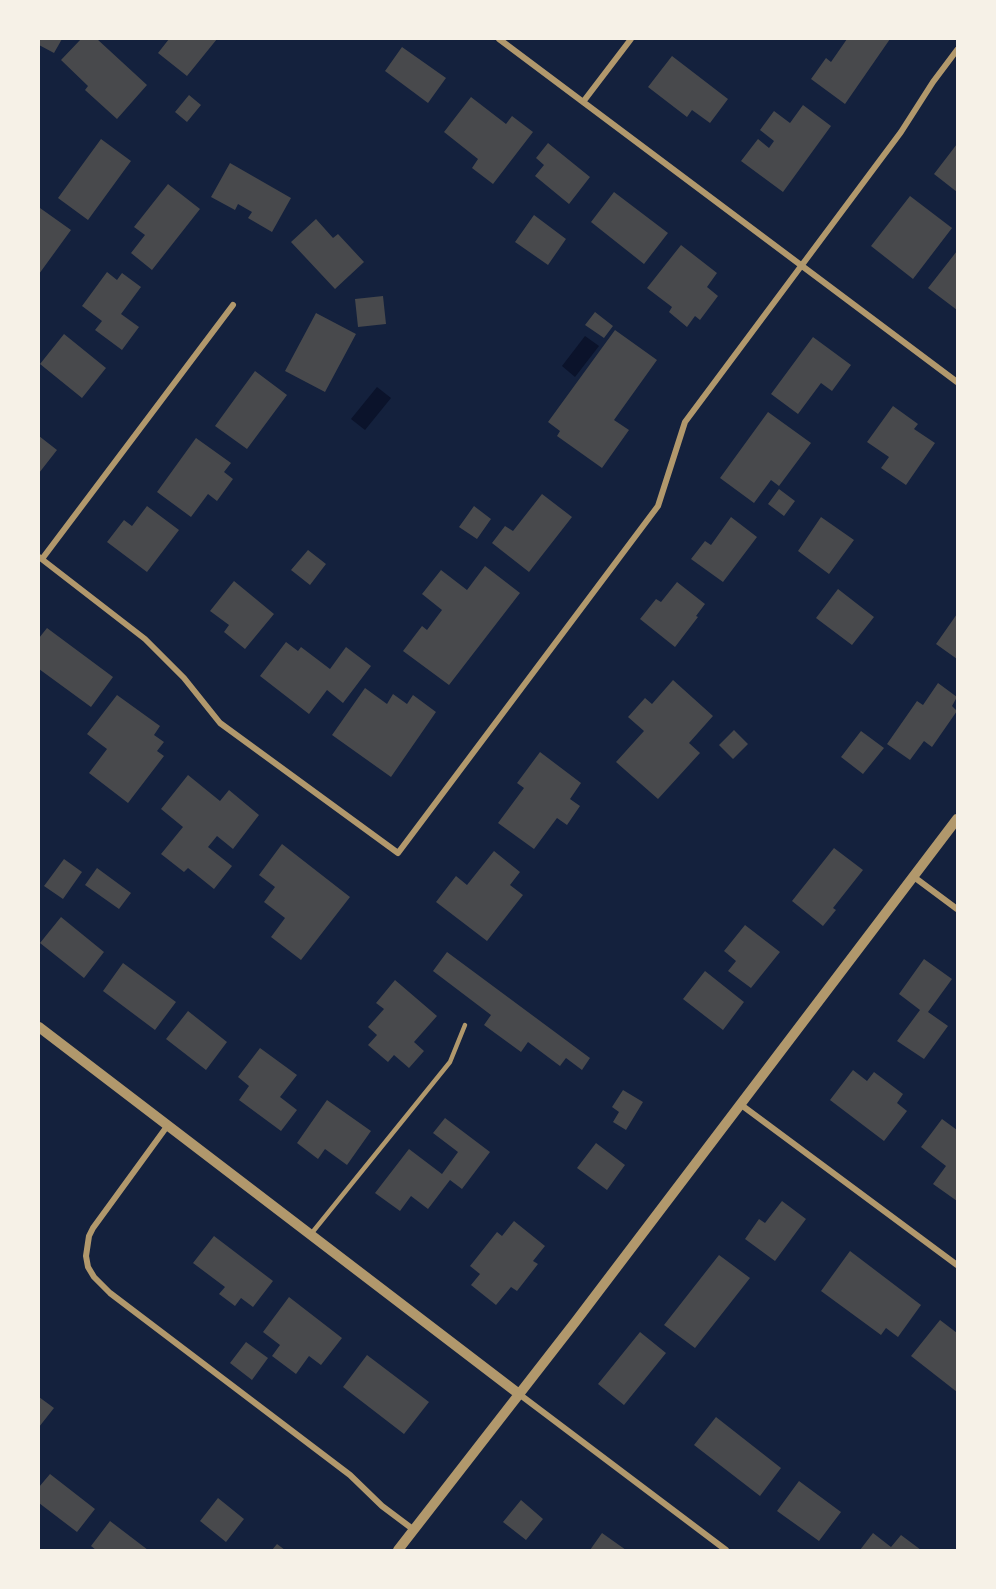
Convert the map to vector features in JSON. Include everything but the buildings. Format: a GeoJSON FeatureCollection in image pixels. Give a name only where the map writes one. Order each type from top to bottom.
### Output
{"type":"FeatureCollection","features":[{"type":"Feature","properties":{"kind":"street"},"geometry":{"type":"LineString","coordinates":[[499,39],[957,382]]}},
{"type":"Feature","properties":{"kind":"street"},"geometry":{"type":"LineString","coordinates":[[583,102],[631,39]]}},
{"type":"Feature","properties":{"kind":"street"},"geometry":{"type":"LineString","coordinates":[[233,305],[40,558],[145,639],[184,678],[220,723],[398,852],[658,506],[684,422],[901,132],[957,50]]}},
{"type":"Feature","properties":{"kind":"street"},"geometry":{"type":"LineString","coordinates":[[398,1550],[957,819]]}},
{"type":"Feature","properties":{"kind":"street"},"geometry":{"type":"LineString","coordinates":[[914,877],[957,909]]}},
{"type":"Feature","properties":{"kind":"street"},"geometry":{"type":"LineString","coordinates":[[39,1027],[726,1550]]}},
{"type":"Feature","properties":{"kind":"street"},"geometry":{"type":"LineString","coordinates":[[740,1103],[957,1265]]}},
{"type":"Feature","properties":{"kind":"street"},"geometry":{"type":"LineString","coordinates":[[168,1125],[98,1219],[89,1236],[86,1256],[88,1267],[94,1277],[110,1293],[350,1475],[382,1506],[414,1530]]}},
{"type":"Feature","properties":{"kind":"lane"},"geometry":{"type":"LineString","coordinates":[[312,1234],[450,1062],[465,1025]]}},
{"type":"Feature","properties":{"kind":"water"},"geometry":{"type":"Polygon","coordinates":[[[585,336],[599,346],[575,377],[562,366],[585,336]]]}},
{"type":"Feature","properties":{"kind":"water"},"geometry":{"type":"Polygon","coordinates":[[[377,387],[391,398],[365,430],[351,419],[377,387]]]}}]}
